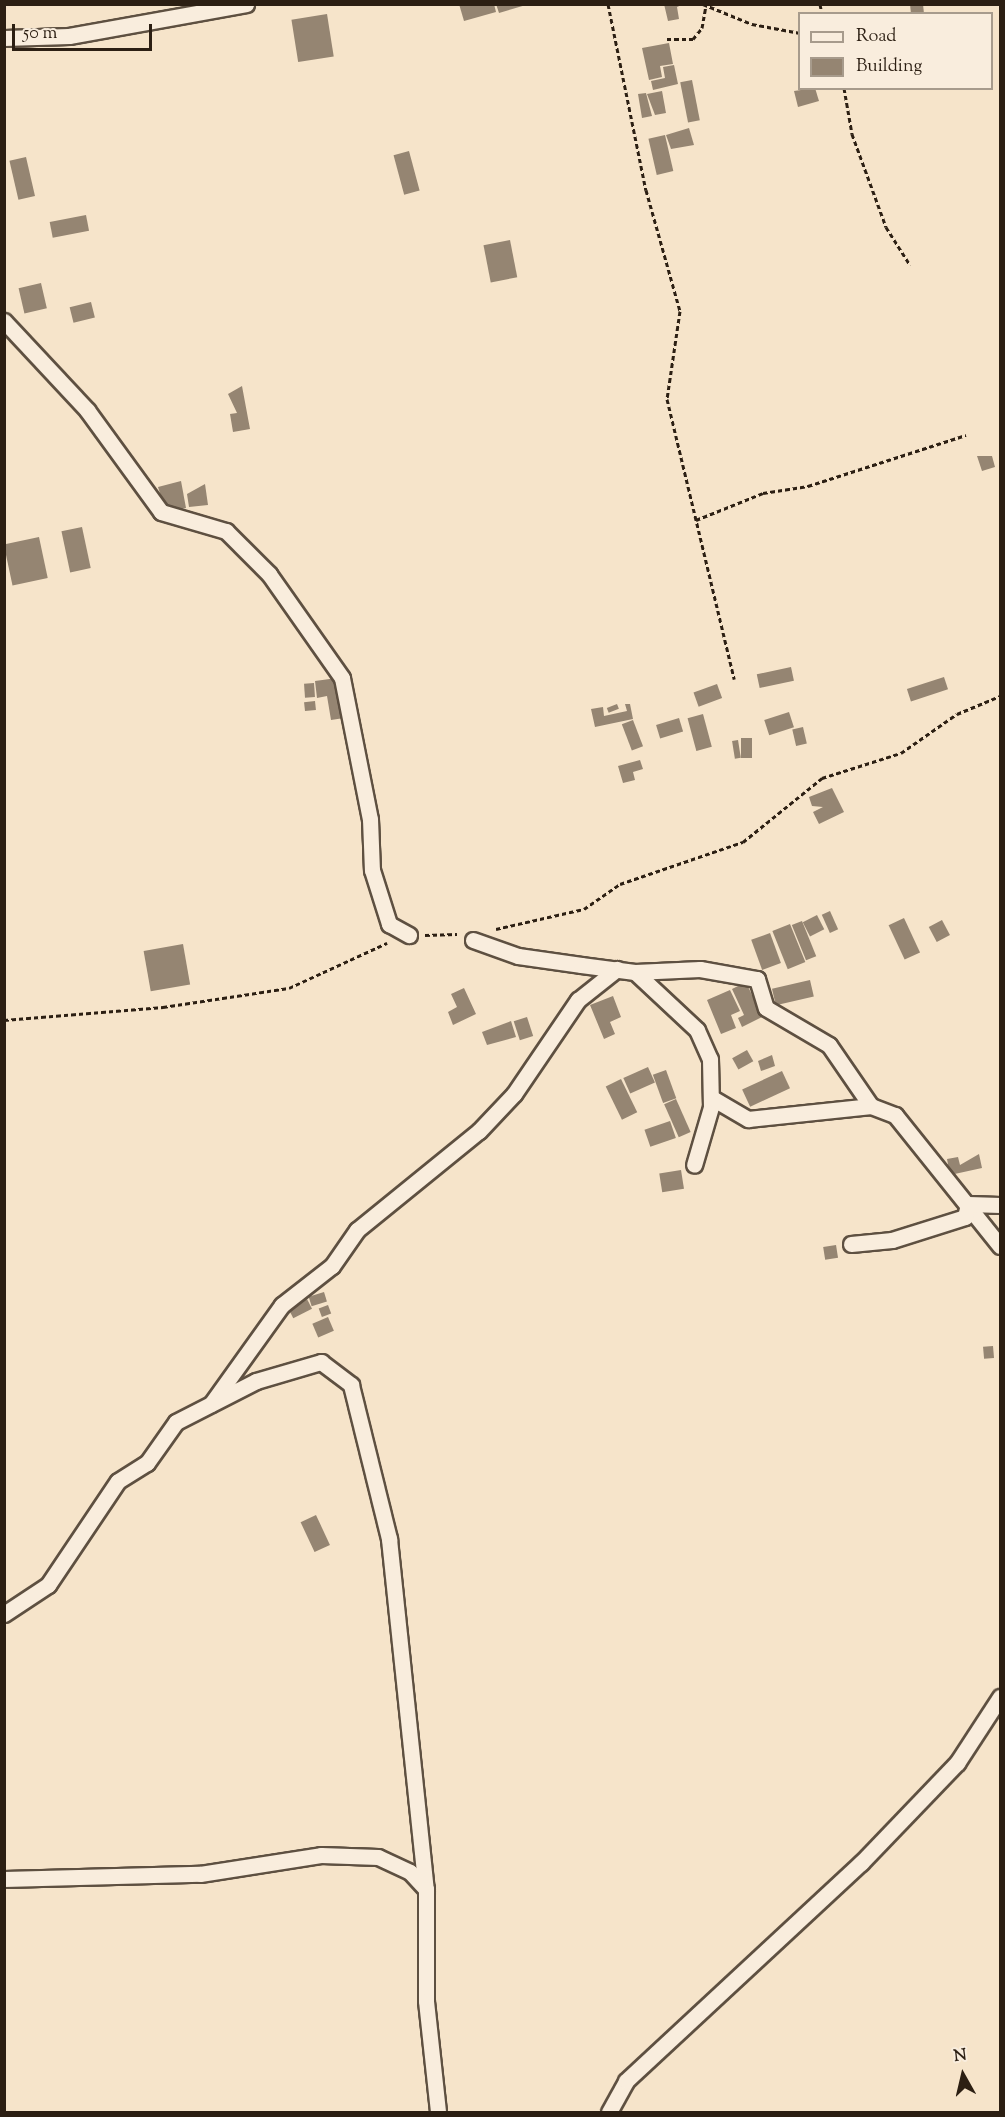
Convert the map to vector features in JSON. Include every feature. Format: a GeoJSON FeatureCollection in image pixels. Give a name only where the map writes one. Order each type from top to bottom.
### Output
{"type":"FeatureCollection","features":[{"type":"Feature","properties":{"kind":"street"},"geometry":{"type":"LineString","coordinates":[[4,38],[69,36],[246,4]]}},
{"type":"Feature","properties":{"kind":"street"},"geometry":{"type":"LineString","coordinates":[[4,321],[87,410],[161,512],[226,531],[269,574],[342,678],[370,819],[372,870],[389,924],[409,935]]}},
{"type":"Feature","properties":{"kind":"street"},"geometry":{"type":"LineString","coordinates":[[473,940],[518,956],[636,972],[700,969],[757,979],[766,1008],[829,1045],[871,1106]]}},
{"type":"Feature","properties":{"kind":"street"},"geometry":{"type":"LineString","coordinates":[[210,1404],[282,1305],[332,1266],[357,1230],[479,1131],[514,1094],[578,1000],[617,969]]}},
{"type":"Feature","properties":{"kind":"street"},"geometry":{"type":"LineString","coordinates":[[636,972],[697,1030],[710,1059],[712,1098],[694,1165]]}},
{"type":"Feature","properties":{"kind":"street"},"geometry":{"type":"LineString","coordinates":[[712,1098],[748,1119],[780,1118],[841,1105],[871,1106],[895,1115],[1000,1246]]}},
{"type":"Feature","properties":{"kind":"street"},"geometry":{"type":"LineString","coordinates":[[968,1204],[1000,1205]]}},
{"type":"Feature","properties":{"kind":"street"},"geometry":{"type":"LineString","coordinates":[[851,1244],[892,1240],[965,1217],[968,1204]]}},
{"type":"Feature","properties":{"kind":"street"},"geometry":{"type":"LineString","coordinates":[[4,1614],[48,1585],[118,1481],[147,1463],[176,1422],[256,1381],[321,1362],[351,1385],[394,1566],[426,1889],[426,2001],[438,2112]]}},
{"type":"Feature","properties":{"kind":"street"},"geometry":{"type":"LineString","coordinates":[[609,2112],[626,2081],[861,1863],[957,1763],[1000,1697]]}},
{"type":"Feature","properties":{"kind":"street"},"geometry":{"type":"LineString","coordinates":[[4,1879],[200,1874],[321,1855],[378,1857],[410,1872],[426,1889]]}},
{"type":"Feature","properties":{"kind":"path"},"geometry":{"type":"LineString","coordinates":[[608,4],[646,190],[680,311],[667,399],[734,679]]}},
{"type":"Feature","properties":{"kind":"path"},"geometry":{"type":"LineString","coordinates":[[667,39],[693,39],[705,5],[752,24],[798,33]]}},
{"type":"Feature","properties":{"kind":"path"},"geometry":{"type":"LineString","coordinates":[[844,90],[852,134],[886,227],[910,265]]}},
{"type":"Feature","properties":{"kind":"path"},"geometry":{"type":"LineString","coordinates":[[696,520],[763,493],[808,486],[966,435]]}},
{"type":"Feature","properties":{"kind":"path"},"geometry":{"type":"LineString","coordinates":[[4,1020],[163,1007],[289,988],[360,952],[409,935],[462,934],[473,940],[526,918],[584,909],[620,884],[742,842],[822,778],[901,753],[957,714],[1000,696]]}},
{"type":"Feature","properties":{"kind":"building"},"geometry":{"type":"Polygon","coordinates":[[[459,4],[494,4],[496,12],[464,21],[459,4]]]}},
{"type":"Feature","properties":{"kind":"building"},"geometry":{"type":"Polygon","coordinates":[[[496,4],[526,4],[526,5],[499,13],[496,4]]]}},
{"type":"Feature","properties":{"kind":"building"},"geometry":{"type":"Polygon","coordinates":[[[664,4],[684,4],[677,7],[679,19],[668,21],[664,4]]]}},
{"type":"Feature","properties":{"kind":"building"},"geometry":{"type":"Polygon","coordinates":[[[910,4],[923,4],[924,12],[911,12],[910,4]]]}},
{"type":"Feature","properties":{"kind":"building"},"geometry":{"type":"Polygon","coordinates":[[[327,14],[334,56],[298,62],[291,20],[327,14]]]}},
{"type":"Feature","properties":{"kind":"building"},"geometry":{"type":"Polygon","coordinates":[[[669,43],[673,64],[660,66],[662,77],[649,80],[642,48],[669,43]]]}},
{"type":"Feature","properties":{"kind":"building"},"geometry":{"type":"Polygon","coordinates":[[[674,65],[678,84],[653,90],[651,81],[665,78],[663,67],[674,65]]]}},
{"type":"Feature","properties":{"kind":"building"},"geometry":{"type":"Polygon","coordinates":[[[692,80],[700,120],[688,123],[680,82],[692,80]]]}},
{"type":"Feature","properties":{"kind":"building"},"geometry":{"type":"Polygon","coordinates":[[[816,90],[819,101],[798,107],[794,91],[816,90]]]}},
{"type":"Feature","properties":{"kind":"building"},"geometry":{"type":"Polygon","coordinates":[[[662,91],[666,113],[655,115],[647,94],[662,91]]]}},
{"type":"Feature","properties":{"kind":"building"},"geometry":{"type":"Polygon","coordinates":[[[646,93],[652,116],[642,118],[638,94],[646,93]]]}},
{"type":"Feature","properties":{"kind":"building"},"geometry":{"type":"Polygon","coordinates":[[[689,128],[694,145],[671,149],[666,135],[689,128]]]}},
{"type":"Feature","properties":{"kind":"building"},"geometry":{"type":"Polygon","coordinates":[[[665,135],[673,171],[657,175],[648,139],[665,135]]]}},
{"type":"Feature","properties":{"kind":"building"},"geometry":{"type":"Polygon","coordinates":[[[409,151],[420,191],[404,195],[394,155],[409,151]]]}},
{"type":"Feature","properties":{"kind":"building"},"geometry":{"type":"Polygon","coordinates":[[[26,157],[35,196],[18,200],[9,161],[26,157]]]}},
{"type":"Feature","properties":{"kind":"building"},"geometry":{"type":"Polygon","coordinates":[[[86,215],[89,231],[53,238],[50,222],[86,215]]]}},
{"type":"Feature","properties":{"kind":"building"},"geometry":{"type":"Polygon","coordinates":[[[510,240],[517,277],[491,282],[483,245],[510,240]]]}},
{"type":"Feature","properties":{"kind":"building"},"geometry":{"type":"Polygon","coordinates":[[[41,283],[47,308],[24,314],[19,288],[41,283]]]}},
{"type":"Feature","properties":{"kind":"building"},"geometry":{"type":"Polygon","coordinates":[[[91,302],[95,318],[74,323],[70,307],[91,302]]]}},
{"type":"Feature","properties":{"kind":"building"},"geometry":{"type":"Polygon","coordinates":[[[242,386],[250,429],[233,432],[230,414],[237,413],[228,394],[242,386]]]}},
{"type":"Feature","properties":{"kind":"building"},"geometry":{"type":"Polygon","coordinates":[[[977,456],[992,456],[995,467],[982,471],[977,456]]]}},
{"type":"Feature","properties":{"kind":"building"},"geometry":{"type":"Polygon","coordinates":[[[181,481],[186,508],[166,512],[158,487],[181,481]]]}},
{"type":"Feature","properties":{"kind":"building"},"geometry":{"type":"Polygon","coordinates":[[[205,484],[208,505],[189,507],[187,494],[205,484]]]}},
{"type":"Feature","properties":{"kind":"building"},"geometry":{"type":"Polygon","coordinates":[[[82,527],[91,568],[70,572],[61,531],[82,527]]]}},
{"type":"Feature","properties":{"kind":"building"},"geometry":{"type":"Polygon","coordinates":[[[39,537],[48,578],[13,586],[4,544],[39,537]]]}},
{"type":"Feature","properties":{"kind":"building"},"geometry":{"type":"Polygon","coordinates":[[[791,667],[794,681],[760,688],[757,674],[791,667]]]}},
{"type":"Feature","properties":{"kind":"building"},"geometry":{"type":"Polygon","coordinates":[[[944,677],[948,689],[911,701],[907,689],[944,677]]]}},
{"type":"Feature","properties":{"kind":"building"},"geometry":{"type":"Polygon","coordinates":[[[337,678],[344,718],[331,720],[327,696],[317,698],[315,681],[337,678]]]}},
{"type":"Feature","properties":{"kind":"building"},"geometry":{"type":"Polygon","coordinates":[[[314,683],[315,697],[305,698],[304,684],[314,683]]]}},
{"type":"Feature","properties":{"kind":"building"},"geometry":{"type":"Polygon","coordinates":[[[717,684],[722,698],[699,707],[694,693],[717,684]]]}},
{"type":"Feature","properties":{"kind":"building"},"geometry":{"type":"Polygon","coordinates":[[[315,701],[316,710],[305,711],[304,702],[315,701]]]}},
{"type":"Feature","properties":{"kind":"building"},"geometry":{"type":"Polygon","coordinates":[[[617,704],[619,709],[609,713],[607,708],[617,704]]]}},
{"type":"Feature","properties":{"kind":"building"},"geometry":{"type":"Polygon","coordinates":[[[625,704],[630,704],[633,719],[595,727],[591,709],[603,707],[604,716],[627,711],[625,704]]]}},
{"type":"Feature","properties":{"kind":"building"},"geometry":{"type":"Polygon","coordinates":[[[789,712],[794,727],[769,735],[764,720],[789,712]]]}},
{"type":"Feature","properties":{"kind":"building"},"geometry":{"type":"Polygon","coordinates":[[[703,714],[712,747],[696,751],[688,718],[703,714]]]}},
{"type":"Feature","properties":{"kind":"building"},"geometry":{"type":"Polygon","coordinates":[[[679,718],[683,731],[660,738],[656,725],[679,718]]]}},
{"type":"Feature","properties":{"kind":"building"},"geometry":{"type":"Polygon","coordinates":[[[633,720],[643,746],[632,750],[622,724],[633,720]]]}},
{"type":"Feature","properties":{"kind":"building"},"geometry":{"type":"Polygon","coordinates":[[[803,727],[807,744],[796,746],[792,729],[803,727]]]}},
{"type":"Feature","properties":{"kind":"building"},"geometry":{"type":"Polygon","coordinates":[[[741,738],[752,738],[752,758],[741,758],[741,738]]]}},
{"type":"Feature","properties":{"kind":"building"},"geometry":{"type":"Polygon","coordinates":[[[738,740],[741,758],[735,759],[732,741],[738,740]]]}},
{"type":"Feature","properties":{"kind":"building"},"geometry":{"type":"Polygon","coordinates":[[[640,760],[643,769],[633,772],[635,780],[623,783],[618,766],[640,760]]]}},
{"type":"Feature","properties":{"kind":"building"},"geometry":{"type":"Polygon","coordinates":[[[832,788],[844,812],[819,824],[813,812],[823,807],[812,806],[809,797],[832,788]]]}},
{"type":"Feature","properties":{"kind":"building"},"geometry":{"type":"Polygon","coordinates":[[[830,911],[838,929],[830,933],[822,915],[830,911]]]}},
{"type":"Feature","properties":{"kind":"building"},"geometry":{"type":"Polygon","coordinates":[[[817,915],[824,929],[810,937],[803,922],[817,915]]]}},
{"type":"Feature","properties":{"kind":"building"},"geometry":{"type":"Polygon","coordinates":[[[904,918],[920,952],[905,960],[889,925],[904,918]]]}},
{"type":"Feature","properties":{"kind":"building"},"geometry":{"type":"Polygon","coordinates":[[[942,920],[950,935],[937,942],[929,927],[942,920]]]}},
{"type":"Feature","properties":{"kind":"building"},"geometry":{"type":"Polygon","coordinates":[[[802,921],[816,956],[806,960],[792,925],[802,921]]]}},
{"type":"Feature","properties":{"kind":"building"},"geometry":{"type":"Polygon","coordinates":[[[790,924],[805,962],[788,969],[772,931],[790,924]]]}},
{"type":"Feature","properties":{"kind":"building"},"geometry":{"type":"Polygon","coordinates":[[[770,933],[781,963],[762,970],[751,940],[770,933]]]}},
{"type":"Feature","properties":{"kind":"building"},"geometry":{"type":"Polygon","coordinates":[[[183,944],[190,984],[151,991],[144,951],[183,944]]]}},
{"type":"Feature","properties":{"kind":"building"},"geometry":{"type":"Polygon","coordinates":[[[810,980],[814,997],[776,1005],[772,989],[810,980]]]}},
{"type":"Feature","properties":{"kind":"building"},"geometry":{"type":"Polygon","coordinates":[[[746,982],[762,1017],[742,1027],[738,1018],[744,1015],[732,989],[746,982]]]}},
{"type":"Feature","properties":{"kind":"building"},"geometry":{"type":"Polygon","coordinates":[[[464,988],[476,1014],[453,1025],[448,1012],[457,1007],[451,994],[464,988]]]}},
{"type":"Feature","properties":{"kind":"building"},"geometry":{"type":"Polygon","coordinates":[[[730,990],[740,1011],[731,1015],[736,1028],[721,1034],[707,1000],[730,990]]]}},
{"type":"Feature","properties":{"kind":"building"},"geometry":{"type":"Polygon","coordinates":[[[613,996],[621,1017],[610,1022],[615,1034],[604,1039],[590,1005],[613,996]]]}},
{"type":"Feature","properties":{"kind":"building"},"geometry":{"type":"Polygon","coordinates":[[[527,1017],[533,1036],[520,1040],[514,1021],[527,1017]]]}},
{"type":"Feature","properties":{"kind":"building"},"geometry":{"type":"Polygon","coordinates":[[[511,1021],[516,1037],[487,1045],[482,1032],[511,1021]]]}},
{"type":"Feature","properties":{"kind":"building"},"geometry":{"type":"Polygon","coordinates":[[[747,1050],[753,1061],[738,1070],[732,1058],[747,1050]]]}},
{"type":"Feature","properties":{"kind":"building"},"geometry":{"type":"Polygon","coordinates":[[[772,1055],[775,1066],[761,1071],[758,1061],[772,1055]]]}},
{"type":"Feature","properties":{"kind":"building"},"geometry":{"type":"Polygon","coordinates":[[[648,1067],[655,1083],[630,1094],[623,1078],[648,1067]]]}},
{"type":"Feature","properties":{"kind":"building"},"geometry":{"type":"Polygon","coordinates":[[[666,1070],[676,1098],[663,1103],[653,1075],[666,1070]]]}},
{"type":"Feature","properties":{"kind":"building"},"geometry":{"type":"Polygon","coordinates":[[[782,1071],[790,1088],[750,1107],[742,1090],[782,1071]]]}},
{"type":"Feature","properties":{"kind":"building"},"geometry":{"type":"Polygon","coordinates":[[[621,1079],[637,1112],[622,1120],[606,1086],[621,1079]]]}},
{"type":"Feature","properties":{"kind":"building"},"geometry":{"type":"Polygon","coordinates":[[[676,1099],[691,1132],[679,1137],[664,1104],[676,1099]]]}},
{"type":"Feature","properties":{"kind":"building"},"geometry":{"type":"Polygon","coordinates":[[[670,1121],[676,1138],[650,1147],[644,1130],[670,1121]]]}},
{"type":"Feature","properties":{"kind":"building"},"geometry":{"type":"Polygon","coordinates":[[[979,1154],[982,1168],[950,1175],[947,1159],[958,1157],[960,1165],[979,1154]]]}},
{"type":"Feature","properties":{"kind":"building"},"geometry":{"type":"Polygon","coordinates":[[[681,1170],[684,1189],[662,1192],[659,1173],[681,1170]]]}},
{"type":"Feature","properties":{"kind":"building"},"geometry":{"type":"Polygon","coordinates":[[[836,1245],[838,1258],[825,1260],[823,1247],[836,1245]]]}},
{"type":"Feature","properties":{"kind":"building"},"geometry":{"type":"Polygon","coordinates":[[[324,1292],[327,1302],[312,1306],[309,1297],[324,1292]]]}},
{"type":"Feature","properties":{"kind":"building"},"geometry":{"type":"Polygon","coordinates":[[[307,1299],[312,1309],[293,1318],[288,1309],[307,1299]]]}},
{"type":"Feature","properties":{"kind":"building"},"geometry":{"type":"Polygon","coordinates":[[[328,1305],[331,1313],[322,1317],[319,1309],[328,1305]]]}},
{"type":"Feature","properties":{"kind":"building"},"geometry":{"type":"Polygon","coordinates":[[[328,1317],[334,1331],[318,1337],[312,1324],[328,1317]]]}},
{"type":"Feature","properties":{"kind":"building"},"geometry":{"type":"Polygon","coordinates":[[[993,1346],[994,1358],[984,1359],[983,1347],[993,1346]]]}},
{"type":"Feature","properties":{"kind":"building"},"geometry":{"type":"Polygon","coordinates":[[[316,1515],[330,1545],[315,1552],[301,1522],[316,1515]]]}}]}
